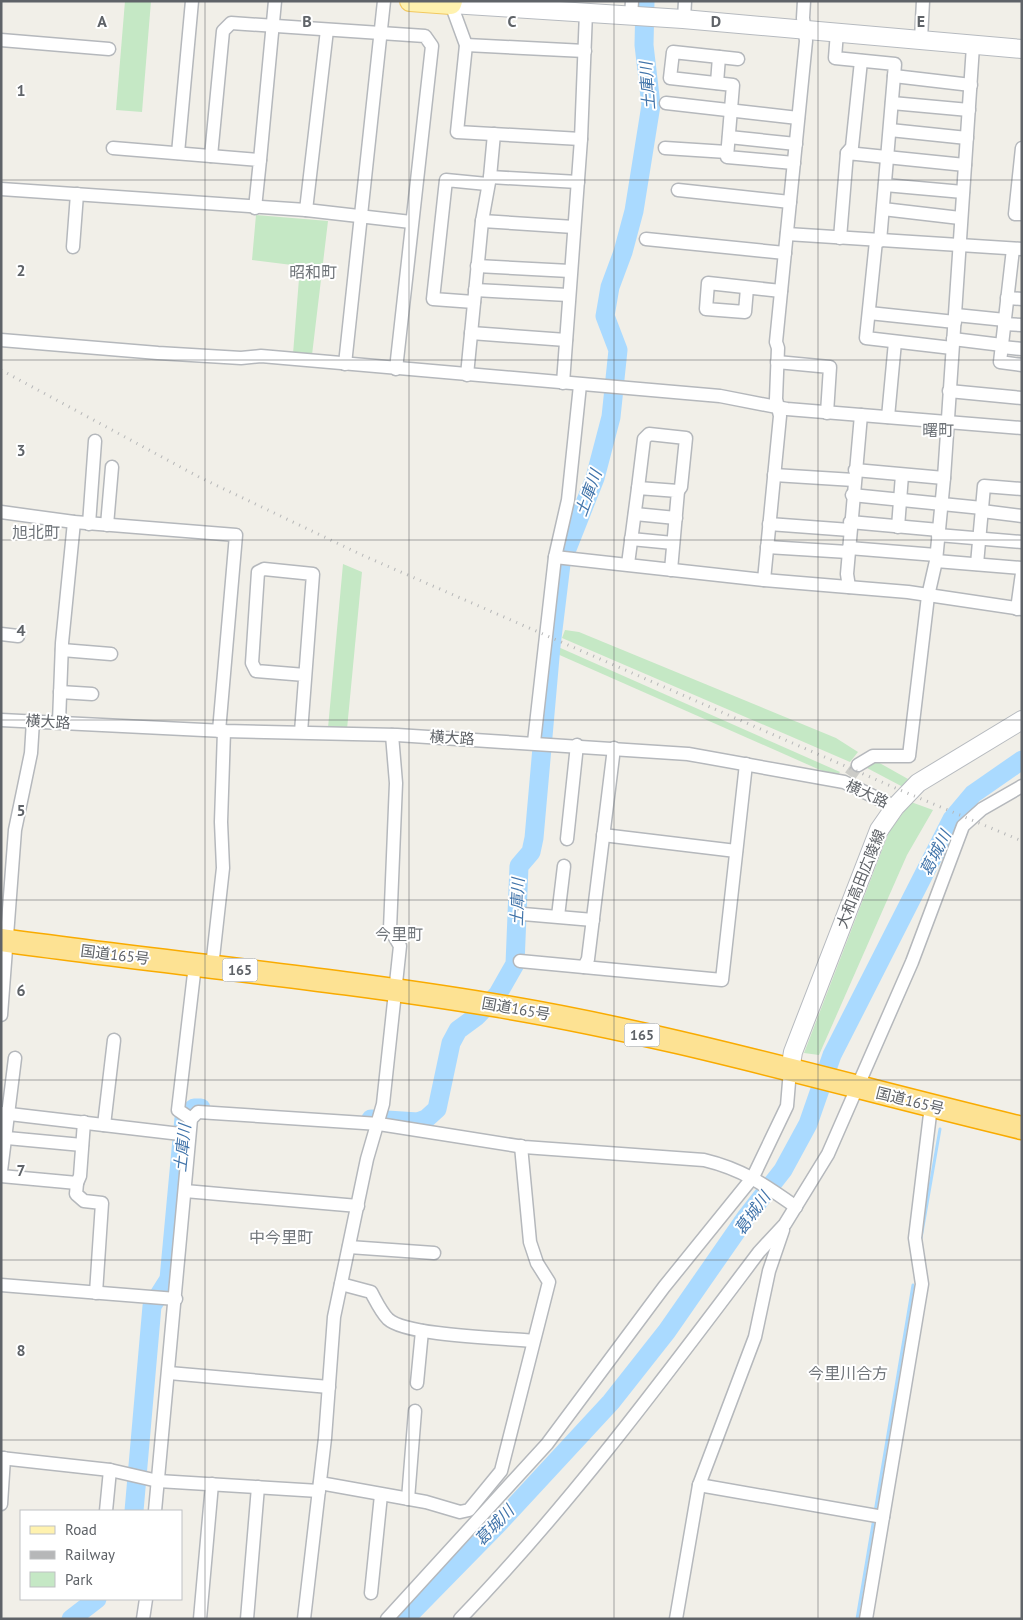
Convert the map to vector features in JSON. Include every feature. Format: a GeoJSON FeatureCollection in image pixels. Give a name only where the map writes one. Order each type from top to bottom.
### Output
{"type":"FeatureCollection","features":[{"type":"Feature","properties":{"kind":"highway","name":"国道165号"},"geometry":{"type":"LineString","coordinates":[[4,940],[394,990],[486,1004],[607,1026],[1022,1128]]}},
{"type":"Feature","properties":{"kind":"main road"},"geometry":{"type":"LineString","coordinates":[[410,1],[451,3]]}},
{"type":"Feature","properties":{"kind":"street"},"geometry":{"type":"LineString","coordinates":[[178,153],[192,1]]}},
{"type":"Feature","properties":{"kind":"street"},"geometry":{"type":"LineString","coordinates":[[254,208],[275,1]]}},
{"type":"Feature","properties":{"kind":"street"},"geometry":{"type":"LineString","coordinates":[[345,364],[382,34],[384,1]]}},
{"type":"Feature","properties":{"kind":"street"},"geometry":{"type":"LineString","coordinates":[[764,580],[780,416],[776,342],[806,30],[803,18],[804,1]]}},
{"type":"Feature","properties":{"kind":"street"},"geometry":{"type":"LineString","coordinates":[[921,39],[923,1]]}},
{"type":"Feature","properties":{"kind":"street"},"geometry":{"type":"LineString","coordinates":[[581,139],[457,132],[466,45],[451,3],[541,5],[586,12],[684,13],[806,30],[1022,49]]}},
{"type":"Feature","properties":{"kind":"street"},"geometry":{"type":"LineString","coordinates":[[563,383],[581,139],[586,12]]}},
{"type":"Feature","properties":{"kind":"street"},"geometry":{"type":"LineString","coordinates":[[210,156],[223,32],[231,23],[425,36],[432,46],[396,369]]}},
{"type":"Feature","properties":{"kind":"street"},"geometry":{"type":"LineString","coordinates":[[306,210],[327,30]]}},
{"type":"Feature","properties":{"kind":"street"},"geometry":{"type":"LineString","coordinates":[[837,32],[835,58],[896,64],[883,209],[866,338],[895,342],[1002,346],[1022,350]]}},
{"type":"Feature","properties":{"kind":"street"},"geometry":{"type":"LineString","coordinates":[[1,40],[110,49]]}},
{"type":"Feature","properties":{"kind":"street"},"geometry":{"type":"LineString","coordinates":[[466,45],[585,51]]}},
{"type":"Feature","properties":{"kind":"street"},"geometry":{"type":"LineString","coordinates":[[858,765],[874,756],[909,756],[928,596],[936,558],[944,478],[948,391],[960,252],[958,245],[973,46]]}},
{"type":"Feature","properties":{"kind":"street"},"geometry":{"type":"LineString","coordinates":[[738,59],[673,52],[670,78],[733,85],[727,158],[794,164]]}},
{"type":"Feature","properties":{"kind":"street"},"geometry":{"type":"LineString","coordinates":[[716,83],[719,57]]}},
{"type":"Feature","properties":{"kind":"street"},"geometry":{"type":"LineString","coordinates":[[840,238],[847,153],[852,148],[861,61]]}},
{"type":"Feature","properties":{"kind":"street"},"geometry":{"type":"LineString","coordinates":[[894,76],[971,85]]}},
{"type":"Feature","properties":{"kind":"street"},"geometry":{"type":"LineString","coordinates":[[666,103],[798,118]]}},
{"type":"Feature","properties":{"kind":"street"},"geometry":{"type":"LineString","coordinates":[[892,103],[969,110]]}},
{"type":"Feature","properties":{"kind":"street"},"geometry":{"type":"LineString","coordinates":[[890,130],[967,138]]}},
{"type":"Feature","properties":{"kind":"street"},"geometry":{"type":"LineString","coordinates":[[467,375],[482,221],[494,134]]}},
{"type":"Feature","properties":{"kind":"street"},"geometry":{"type":"LineString","coordinates":[[729,137],[796,144]]}},
{"type":"Feature","properties":{"kind":"street"},"geometry":{"type":"LineString","coordinates":[[113,148],[260,160]]}},
{"type":"Feature","properties":{"kind":"street"},"geometry":{"type":"LineString","coordinates":[[665,148],[727,152]]}},
{"type":"Feature","properties":{"kind":"street"},"geometry":{"type":"LineString","coordinates":[[847,153],[965,165]]}},
{"type":"Feature","properties":{"kind":"street"},"geometry":{"type":"LineString","coordinates":[[1021,157],[1020,186],[1015,214],[1022,214]]}},
{"type":"Feature","properties":{"kind":"street"},"geometry":{"type":"LineString","coordinates":[[568,295],[475,296],[433,299],[446,180],[578,182]]}},
{"type":"Feature","properties":{"kind":"street"},"geometry":{"type":"LineString","coordinates":[[885,185],[963,192]]}},
{"type":"Feature","properties":{"kind":"street"},"geometry":{"type":"LineString","coordinates":[[1,189],[254,208],[306,210],[412,222]]}},
{"type":"Feature","properties":{"kind":"street"},"geometry":{"type":"LineString","coordinates":[[678,190],[790,202]]}},
{"type":"Feature","properties":{"kind":"street"},"geometry":{"type":"LineString","coordinates":[[73,247],[77,194]]}},
{"type":"Feature","properties":{"kind":"street"},"geometry":{"type":"LineString","coordinates":[[883,209],[960,218]]}},
{"type":"Feature","properties":{"kind":"street"},"geometry":{"type":"LineString","coordinates":[[482,221],[574,227]]}},
{"type":"Feature","properties":{"kind":"street"},"geometry":{"type":"LineString","coordinates":[[787,234],[1017,249],[1016,276],[1007,298],[1000,362],[1022,365]]}},
{"type":"Feature","properties":{"kind":"street"},"geometry":{"type":"LineString","coordinates":[[646,238],[785,253]]}},
{"type":"Feature","properties":{"kind":"street"},"geometry":{"type":"LineString","coordinates":[[477,266],[570,271]]}},
{"type":"Feature","properties":{"kind":"street"},"geometry":{"type":"LineString","coordinates":[[747,288],[781,291]]}},
{"type":"Feature","properties":{"kind":"street"},"geometry":{"type":"LineString","coordinates":[[1007,298],[1022,299]]}},
{"type":"Feature","properties":{"kind":"street"},"geometry":{"type":"LineString","coordinates":[[869,313],[955,318],[1022,325]]}},
{"type":"Feature","properties":{"kind":"street"},"geometry":{"type":"LineString","coordinates":[[471,333],[566,340]]}},
{"type":"Feature","properties":{"kind":"street"},"geometry":{"type":"LineString","coordinates":[[1,340],[158,353],[241,358],[261,356],[720,396],[827,413],[1022,428]]}},
{"type":"Feature","properties":{"kind":"street"},"geometry":{"type":"LineString","coordinates":[[888,417],[895,342]]}},
{"type":"Feature","properties":{"kind":"street"},"geometry":{"type":"LineString","coordinates":[[777,362],[830,368],[827,413]]}},
{"type":"Feature","properties":{"kind":"street"},"geometry":{"type":"LineString","coordinates":[[539,743],[580,385]]}},
{"type":"Feature","properties":{"kind":"street"},"geometry":{"type":"LineString","coordinates":[[948,391],[1022,398]]}},
{"type":"Feature","properties":{"kind":"street"},"geometry":{"type":"LineString","coordinates":[[849,587],[847,574],[848,550],[861,416]]}},
{"type":"Feature","properties":{"kind":"street"},"geometry":{"type":"LineString","coordinates":[[628,564],[644,439],[649,434],[686,438],[681,487],[678,491],[671,570]]}},
{"type":"Feature","properties":{"kind":"street"},"geometry":{"type":"LineString","coordinates":[[88,524],[95,441]]}},
{"type":"Feature","properties":{"kind":"street"},"geometry":{"type":"LineString","coordinates":[[107,525],[112,466]]}},
{"type":"Feature","properties":{"kind":"street"},"geometry":{"type":"LineString","coordinates":[[774,475],[902,475],[944,478]]}},
{"type":"Feature","properties":{"kind":"street"},"geometry":{"type":"LineString","coordinates":[[898,527],[902,475]]}},
{"type":"Feature","properties":{"kind":"street"},"geometry":{"type":"LineString","coordinates":[[976,564],[984,486],[1022,489]]}},
{"type":"Feature","properties":{"kind":"street"},"geometry":{"type":"LineString","coordinates":[[638,488],[678,491]]}},
{"type":"Feature","properties":{"kind":"street"},"geometry":{"type":"LineString","coordinates":[[852,495],[1022,516]]}},
{"type":"Feature","properties":{"kind":"street"},"geometry":{"type":"LineString","coordinates":[[1,512],[88,524],[236,535],[222,731],[221,822],[223,868],[178,1110],[187,1117],[189,1135],[176,1299],[155,1510]]}},
{"type":"Feature","properties":{"kind":"street"},"geometry":{"type":"LineString","coordinates":[[635,514],[676,518]]}},
{"type":"Feature","properties":{"kind":"street"},"geometry":{"type":"LineString","coordinates":[[59,722],[62,650],[74,522]]}},
{"type":"Feature","properties":{"kind":"street"},"geometry":{"type":"LineString","coordinates":[[769,524],[898,527],[980,539],[1022,542]]}},
{"type":"Feature","properties":{"kind":"street"},"geometry":{"type":"LineString","coordinates":[[631,539],[673,543]]}},
{"type":"Feature","properties":{"kind":"street"},"geometry":{"type":"LineString","coordinates":[[767,546],[848,550],[1022,568]]}},
{"type":"Feature","properties":{"kind":"street"},"geometry":{"type":"LineString","coordinates":[[560,557],[764,580],[908,592],[1019,609],[1022,573]]}},
{"type":"Feature","properties":{"kind":"street"},"geometry":{"type":"LineString","coordinates":[[301,732],[306,675],[314,574],[264,569],[258,572],[252,664],[256,671],[306,675]]}},
{"type":"Feature","properties":{"kind":"street"},"geometry":{"type":"LineString","coordinates":[[1,634],[18,636]]}},
{"type":"Feature","properties":{"kind":"street"},"geometry":{"type":"LineString","coordinates":[[62,650],[111,654]]}},
{"type":"Feature","properties":{"kind":"street"},"geometry":{"type":"LineString","coordinates":[[60,692],[92,694]]}},
{"type":"Feature","properties":{"kind":"street","name":"横大路"},"geometry":{"type":"LineString","coordinates":[[1,720],[222,731],[392,735],[577,745],[688,754],[847,779],[895,808]]}},
{"type":"Feature","properties":{"kind":"street"},"geometry":{"type":"LineString","coordinates":[[1,1015],[4,940],[16,830],[31,752],[33,721]]}},
{"type":"Feature","properties":{"kind":"street","name":"大和高田広陵線"},"geometry":{"type":"LineString","coordinates":[[798,1072],[793,1052],[879,830],[895,808],[918,783],[1020,724]]}},
{"type":"Feature","properties":{"kind":"street"},"geometry":{"type":"LineString","coordinates":[[304,1619],[320,1486],[334,1316],[367,1159],[379,1124],[383,1104],[400,946],[390,930],[396,783],[392,735]]}},
{"type":"Feature","properties":{"kind":"street"},"geometry":{"type":"LineString","coordinates":[[567,839],[577,745]]}},
{"type":"Feature","properties":{"kind":"street"},"geometry":{"type":"LineString","coordinates":[[584,967],[588,959],[614,748]]}},
{"type":"Feature","properties":{"kind":"street"},"geometry":{"type":"LineString","coordinates":[[520,961],[722,980],[746,764]]}},
{"type":"Feature","properties":{"kind":"street"},"geometry":{"type":"LineString","coordinates":[[460,1619],[517,1560],[604,1456],[759,1252],[784,1224],[828,1154],[854,1086],[912,962],[963,826],[982,809],[1022,786]]}},
{"type":"Feature","properties":{"kind":"street"},"geometry":{"type":"LineString","coordinates":[[603,836],[736,851]]}},
{"type":"Feature","properties":{"kind":"street"},"geometry":{"type":"LineString","coordinates":[[558,916],[564,866]]}},
{"type":"Feature","properties":{"kind":"street"},"geometry":{"type":"LineString","coordinates":[[523,914],[593,920]]}},
{"type":"Feature","properties":{"kind":"street"},"geometry":{"type":"LineString","coordinates":[[104,1125],[114,1040]]}},
{"type":"Feature","properties":{"kind":"street"},"geometry":{"type":"LineString","coordinates":[[1,1171],[7,1138],[5,1113],[15,1058]]}},
{"type":"Feature","properties":{"kind":"street"},"geometry":{"type":"LineString","coordinates":[[387,1619],[547,1444],[664,1287],[755,1178],[787,1106],[798,1072]]}},
{"type":"Feature","properties":{"kind":"street"},"geometry":{"type":"LineString","coordinates":[[866,1619],[922,1284],[914,1238],[931,1106]]}},
{"type":"Feature","properties":{"kind":"street"},"geometry":{"type":"LineString","coordinates":[[187,1117],[198,1112],[213,1112],[379,1124],[521,1146],[704,1160],[730,1166],[755,1178],[796,1206]]}},
{"type":"Feature","properties":{"kind":"street"},"geometry":{"type":"LineString","coordinates":[[5,1113],[189,1135]]}},
{"type":"Feature","properties":{"kind":"street"},"geometry":{"type":"LineString","coordinates":[[84,1122],[76,1194],[84,1201],[102,1202],[96,1293]]}},
{"type":"Feature","properties":{"kind":"street"},"geometry":{"type":"LineString","coordinates":[[7,1138],[82,1145]]}},
{"type":"Feature","properties":{"kind":"street"},"geometry":{"type":"LineString","coordinates":[[1,1504],[2,1458],[110,1470],[158,1480],[258,1487],[320,1486],[408,1499],[460,1512],[469,1510],[501,1472],[541,1320],[549,1282],[537,1263],[530,1242],[521,1146]]}},
{"type":"Feature","properties":{"kind":"street"},"geometry":{"type":"LineString","coordinates":[[1,1176],[77,1183]]}},
{"type":"Feature","properties":{"kind":"street"},"geometry":{"type":"LineString","coordinates":[[185,1191],[358,1206]]}},
{"type":"Feature","properties":{"kind":"street"},"geometry":{"type":"LineString","coordinates":[[676,1619],[699,1485],[755,1337],[769,1271],[784,1224]]}},
{"type":"Feature","properties":{"kind":"street"},"geometry":{"type":"LineString","coordinates":[[349,1247],[434,1253]]}},
{"type":"Feature","properties":{"kind":"street"},"geometry":{"type":"LineString","coordinates":[[341,1284],[371,1292],[388,1318],[397,1324],[422,1331],[534,1341]]}},
{"type":"Feature","properties":{"kind":"street"},"geometry":{"type":"LineString","coordinates":[[1,1285],[176,1299]]}},
{"type":"Feature","properties":{"kind":"street"},"geometry":{"type":"LineString","coordinates":[[417,1383],[422,1331]]}},
{"type":"Feature","properties":{"kind":"street"},"geometry":{"type":"LineString","coordinates":[[169,1373],[329,1387]]}},
{"type":"Feature","properties":{"kind":"street"},"geometry":{"type":"LineString","coordinates":[[408,1499],[415,1410]]}},
{"type":"Feature","properties":{"kind":"street"},"geometry":{"type":"LineString","coordinates":[[106,1510],[110,1470]]}},
{"type":"Feature","properties":{"kind":"street"},"geometry":{"type":"LineString","coordinates":[[200,1619],[212,1484]]}},
{"type":"Feature","properties":{"kind":"street"},"geometry":{"type":"LineString","coordinates":[[699,1485],[883,1517]]}},
{"type":"Feature","properties":{"kind":"street"},"geometry":{"type":"LineString","coordinates":[[247,1619],[258,1487]]}},
{"type":"Feature","properties":{"kind":"street"},"geometry":{"type":"LineString","coordinates":[[371,1592],[381,1495]]}},
{"type":"Feature","properties":{"kind":"street"},"geometry":{"type":"LineString","coordinates":[[143,1619],[146,1600]]}},
{"type":"Feature","properties":{"kind":"green space"},"geometry":{"type":"Polygon","coordinates":[[[125,1],[151,1],[142,112],[116,110],[125,1]]]}},
{"type":"Feature","properties":{"kind":"green space"},"geometry":{"type":"Polygon","coordinates":[[[256,215],[328,221],[312,355],[293,354],[300,266],[252,260],[256,215]]]}},
{"type":"Feature","properties":{"kind":"green space"},"geometry":{"type":"Polygon","coordinates":[[[343,564],[362,572],[347,729],[328,728],[343,564]]]}},
{"type":"Feature","properties":{"kind":"green space"},"geometry":{"type":"Polygon","coordinates":[[[565,630],[579,632],[836,738],[858,752],[850,762],[562,638],[565,630]]]}},
{"type":"Feature","properties":{"kind":"green space"},"geometry":{"type":"Polygon","coordinates":[[[556,646],[840,772],[836,777],[555,653],[556,646]]]}},
{"type":"Feature","properties":{"kind":"green space"},"geometry":{"type":"Polygon","coordinates":[[[876,761],[908,779],[903,787],[867,768],[876,761]]]}},
{"type":"Feature","properties":{"kind":"green space"},"geometry":{"type":"Polygon","coordinates":[[[911,802],[933,810],[907,855],[819,1055],[804,1053],[889,832],[911,802]]]}},
{"type":"Feature","properties":{"kind":"waterway","name":"土庫川"},"geometry":{"type":"LineString","coordinates":[[371,1119],[418,1122],[426,1119],[437,1109],[451,1043],[458,1030],[477,1016],[498,994],[515,964],[519,866],[531,852],[534,838],[551,646],[561,564],[595,478],[611,417],[618,350],[605,316],[610,287],[623,252],[634,211],[651,105],[644,45],[645,1]]}},
{"type":"Feature","properties":{"kind":"waterway","name":"葛城川"},"geometry":{"type":"LineString","coordinates":[[405,1619],[499,1523],[611,1402],[667,1331],[747,1216],[783,1170],[808,1124],[832,1055],[952,819],[973,794],[1022,760]]}},
{"type":"Feature","properties":{"kind":"waterway","name":"土庫川"},"geometry":{"type":"LineString","coordinates":[[134,1510],[152,1306],[169,1279],[184,1118],[194,1108],[201,1108]]}},
{"type":"Feature","properties":{"kind":"waterway"},"geometry":{"type":"LineString","coordinates":[[921,1238],[940,1129]]}},
{"type":"Feature","properties":{"kind":"waterway"},"geometry":{"type":"LineString","coordinates":[[875,1512],[913,1285]]}},
{"type":"Feature","properties":{"kind":"waterway"},"geometry":{"type":"LineString","coordinates":[[857,1619],[874,1518]]}},
{"type":"Feature","properties":{"kind":"waterway","name":"土庫川"},"geometry":{"type":"LineString","coordinates":[[71,1619],[96,1600]]}},
{"type":"Feature","properties":{"kind":"tunnel"},"geometry":{"type":"LineString","coordinates":[[850,776],[858,765]]}},
{"type":"Feature","properties":{"kind":"railway"},"geometry":{"type":"LineString","coordinates":[[1,370],[199,477],[362,555],[900,790],[1022,841]]}},
{"type":"Feature","properties":{"kind":"district","name":"昭和町"},"geometry":{"type":"Point","coordinates":[313,272]}},
{"type":"Feature","properties":{"kind":"district","name":"曙町"},"geometry":{"type":"Point","coordinates":[938,430]}},
{"type":"Feature","properties":{"kind":"district","name":"旭北町"},"geometry":{"type":"Point","coordinates":[36,532]}},
{"type":"Feature","properties":{"kind":"district","name":"今里町"},"geometry":{"type":"Point","coordinates":[399,934]}},
{"type":"Feature","properties":{"kind":"district","name":"中今里町"},"geometry":{"type":"Point","coordinates":[281,1237]}},
{"type":"Feature","properties":{"kind":"district","name":"今里川合方"},"geometry":{"type":"Point","coordinates":[848,1373]}}]}
